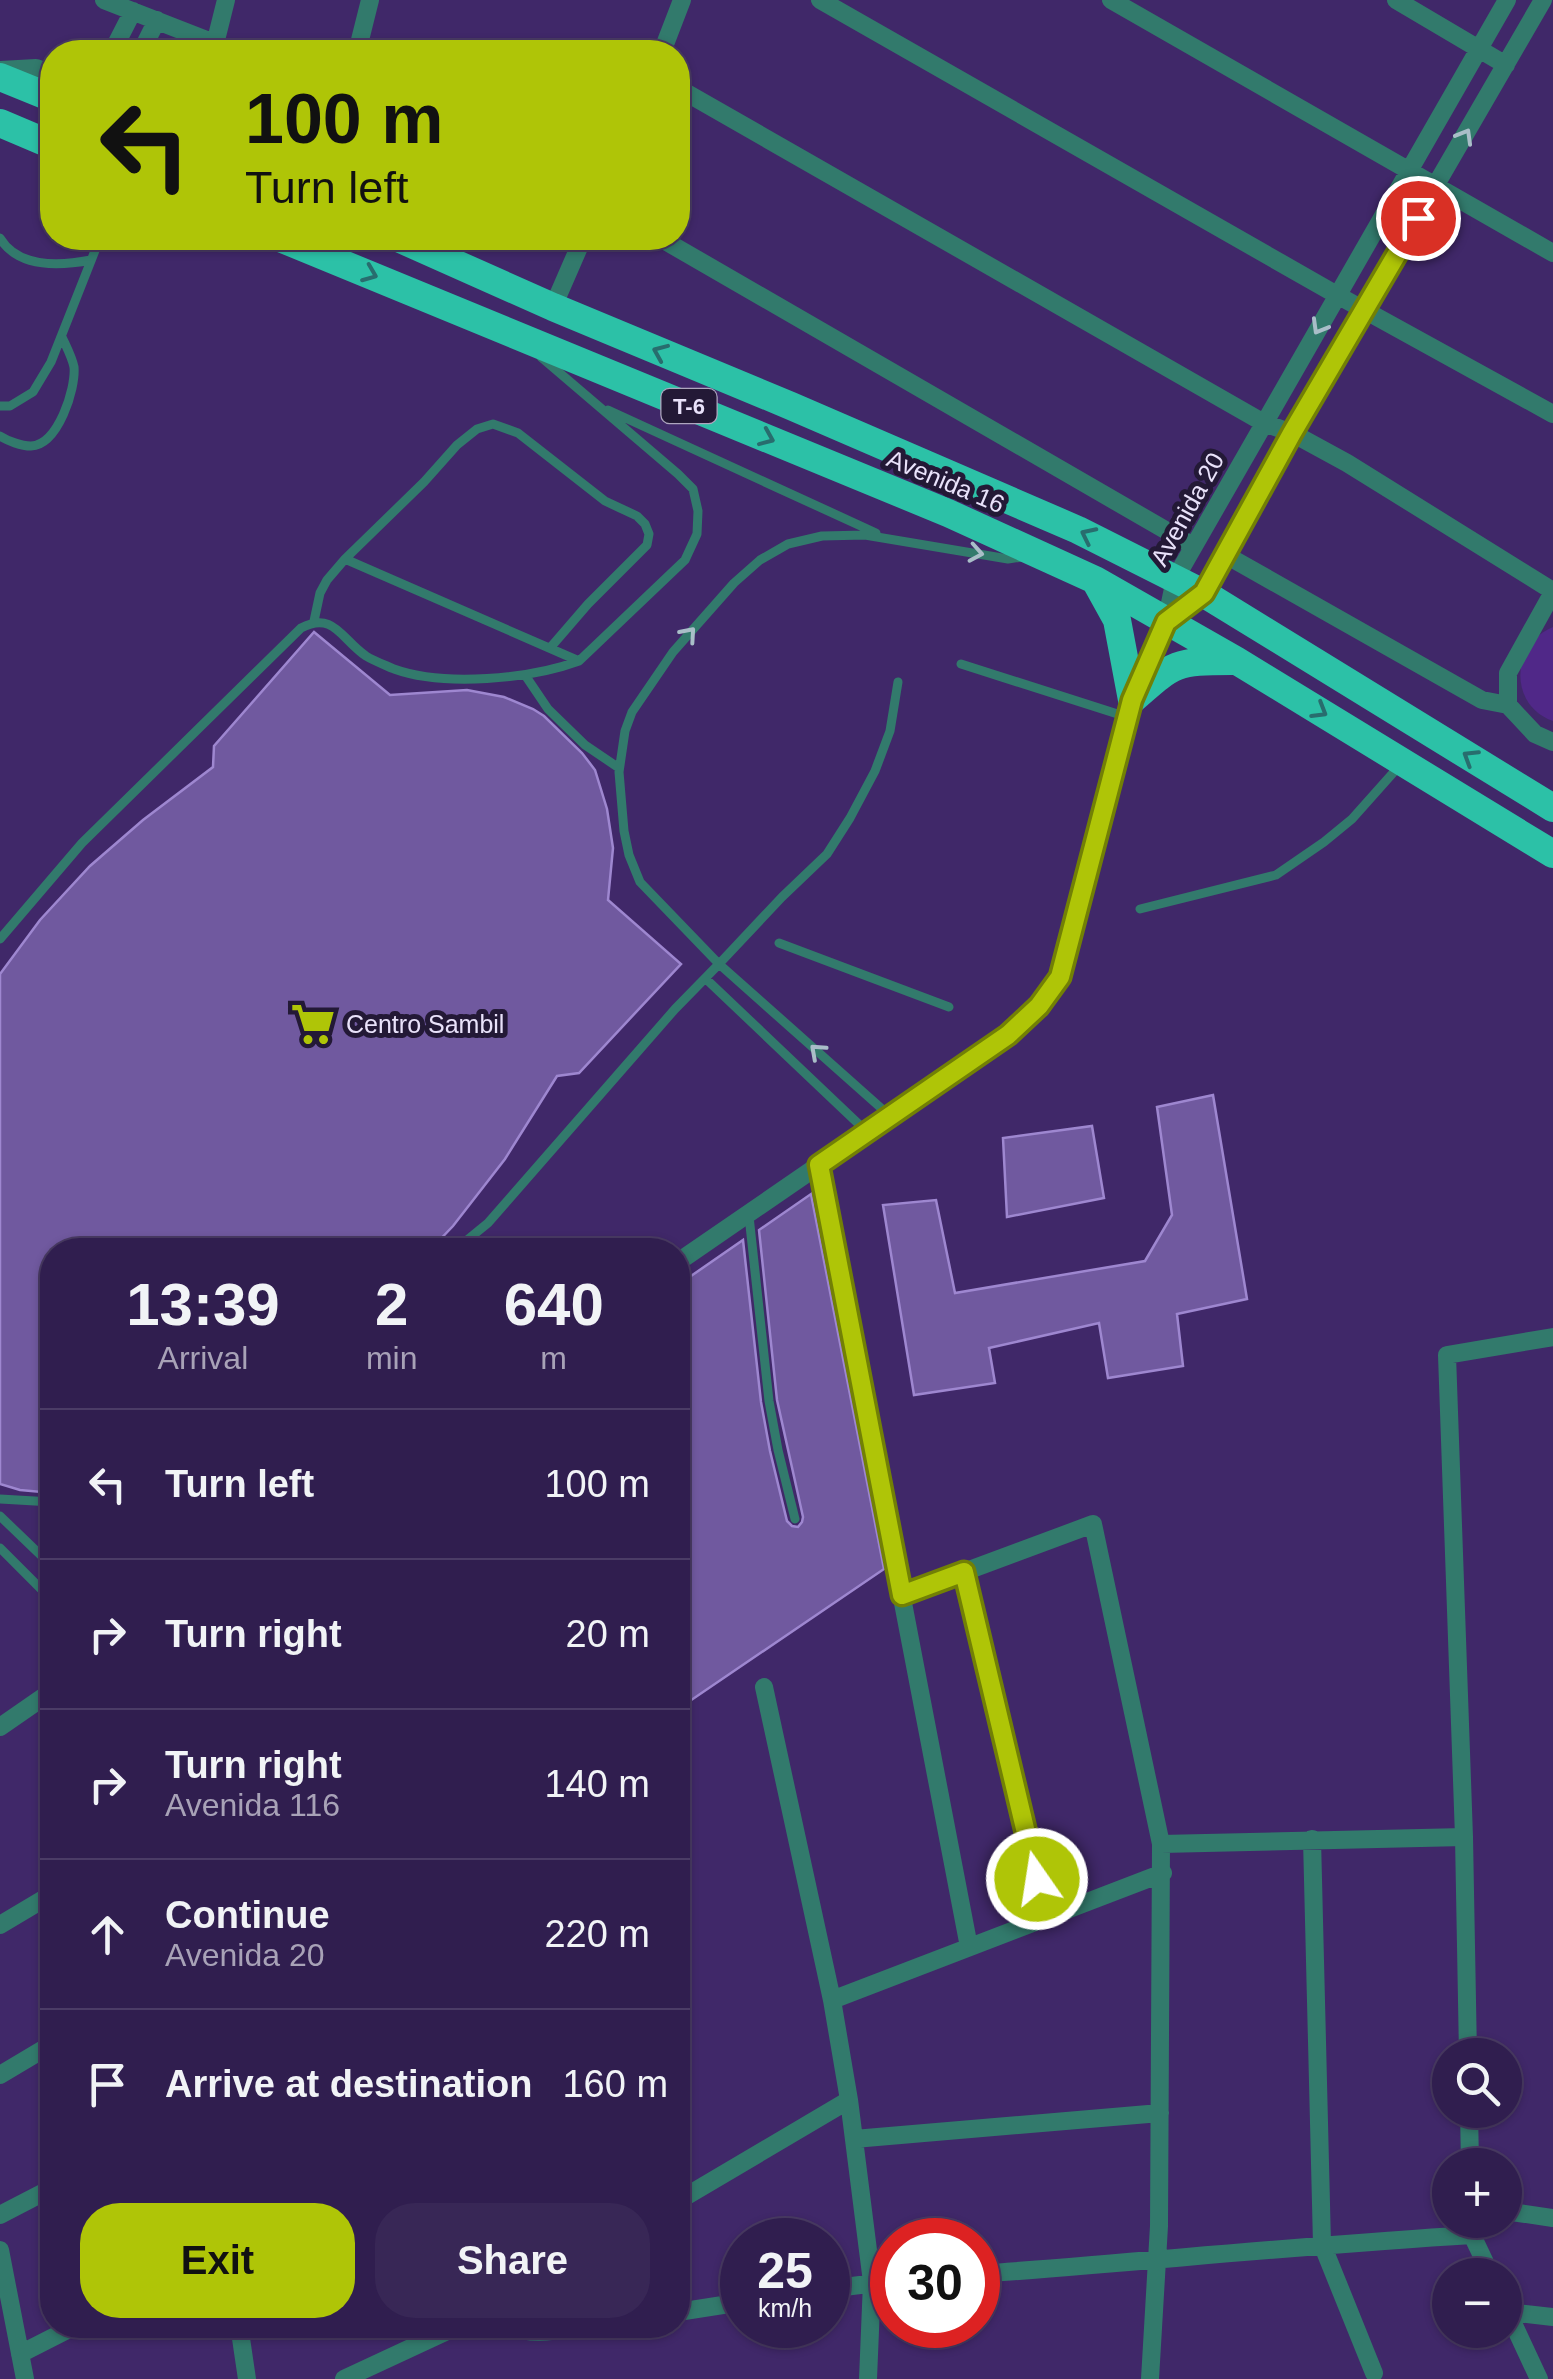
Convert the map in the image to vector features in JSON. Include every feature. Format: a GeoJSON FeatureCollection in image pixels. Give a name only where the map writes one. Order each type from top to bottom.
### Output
{"type":"FeatureCollection","features":[{"type":"Feature","properties":{"kind":"highway"},"geometry":{"type":"LineString","coordinates":[[0,74],[40,92]]}},
{"type":"Feature","properties":{"kind":"highway"},"geometry":{"type":"LineString","coordinates":[[2,130],[40,141]]}},
{"type":"Feature","properties":{"kind":"highway","name":"Avenida 16"},"geometry":{"type":"LineString","coordinates":[[310,250],[931,506],[1095,580],[1237,661],[1553,854]]}},
{"type":"Feature","properties":{"kind":"highway","name":"Avenida 16"},"geometry":{"type":"LineString","coordinates":[[425,250],[1078,530],[1204,593],[1553,808]]}},
{"type":"Feature","properties":{"kind":"highway"},"geometry":{"type":"LineString","coordinates":[[1095,580],[1117,620],[1130,709]]}},
{"type":"Feature","properties":{"kind":"highway"},"geometry":{"type":"LineString","coordinates":[[1130,709],[1166,670],[1194,661],[1237,661]]}},
{"type":"Feature","properties":{"kind":"street"},"geometry":{"type":"LineString","coordinates":[[104,0],[206,40]]}},
{"type":"Feature","properties":{"kind":"street"},"geometry":{"type":"LineString","coordinates":[[217,40],[226,0]]}},
{"type":"Feature","properties":{"kind":"street"},"geometry":{"type":"LineString","coordinates":[[360,40],[370,0]]}},
{"type":"Feature","properties":{"kind":"street"},"geometry":{"type":"LineString","coordinates":[[667,40],[682,0]]}},
{"type":"Feature","properties":{"kind":"street"},"geometry":{"type":"LineString","coordinates":[[820,0],[1553,414]]}},
{"type":"Feature","properties":{"kind":"street"},"geometry":{"type":"LineString","coordinates":[[1111,0],[1553,253]]}},
{"type":"Feature","properties":{"kind":"street"},"geometry":{"type":"LineString","coordinates":[[1396,0],[1506,64]]}},
{"type":"Feature","properties":{"kind":"street","name":"Avenida 20"},"geometry":{"type":"LineString","coordinates":[[690,1254],[1008,1035],[1039,1006],[1060,977],[1130,709],[1166,622],[1174,579],[1506,0]]}},
{"type":"Feature","properties":{"kind":"street"},"geometry":{"type":"LineString","coordinates":[[1166,622],[1204,593],[1506,64],[1545,8]]}},
{"type":"Feature","properties":{"kind":"street"},"geometry":{"type":"LineString","coordinates":[[118,40],[132,11]]}},
{"type":"Feature","properties":{"kind":"street"},"geometry":{"type":"LineString","coordinates":[[146,40],[157,20]]}},
{"type":"Feature","properties":{"kind":"street"},"geometry":{"type":"LineString","coordinates":[[0,74],[40,70]]}},
{"type":"Feature","properties":{"kind":"street"},"geometry":{"type":"LineString","coordinates":[[690,95],[1264,423],[1292,433],[1347,463],[1553,592],[1508,672],[1508,705]]}},
{"type":"Feature","properties":{"kind":"street"},"geometry":{"type":"LineString","coordinates":[[553,307],[577,250]]}},
{"type":"Feature","properties":{"kind":"street"},"geometry":{"type":"LineString","coordinates":[[681,250],[1193,546]]}},
{"type":"Feature","properties":{"kind":"street"},"geometry":{"type":"LineString","coordinates":[[1224,554],[1482,700],[1508,705],[1535,734],[1553,742]]}},
{"type":"Feature","properties":{"kind":"street"},"geometry":{"type":"LineString","coordinates":[[819,1165],[970,1948]]}},
{"type":"Feature","properties":{"kind":"street"},"geometry":{"type":"LineString","coordinates":[[1468,2038],[1448,1356],[1553,1336]]}},
{"type":"Feature","properties":{"kind":"street"},"geometry":{"type":"LineString","coordinates":[[902,1595],[1094,1524],[1161,1844],[1163,1873],[1158,2261],[1150,2379]]}},
{"type":"Feature","properties":{"kind":"street"},"geometry":{"type":"LineString","coordinates":[[964,1572],[1046,1918]]}},
{"type":"Feature","properties":{"kind":"street"},"geometry":{"type":"LineString","coordinates":[[764,1688],[832,2000],[870,2266]]}},
{"type":"Feature","properties":{"kind":"street"},"geometry":{"type":"LineString","coordinates":[[0,1741],[3,1725],[40,1699]]}},
{"type":"Feature","properties":{"kind":"street"},"geometry":{"type":"LineString","coordinates":[[1161,1844],[1464,1837]]}},
{"type":"Feature","properties":{"kind":"street"},"geometry":{"type":"LineString","coordinates":[[1312,1840],[1322,2244],[1374,2373]]}},
{"type":"Feature","properties":{"kind":"street"},"geometry":{"type":"LineString","coordinates":[[832,2000],[1163,1873]]}},
{"type":"Feature","properties":{"kind":"street"},"geometry":{"type":"LineString","coordinates":[[0,1925],[40,1901]]}},
{"type":"Feature","properties":{"kind":"street"},"geometry":{"type":"LineString","coordinates":[[0,2075],[40,2051]]}},
{"type":"Feature","properties":{"kind":"street"},"geometry":{"type":"LineString","coordinates":[[690,2194],[849,2100]]}},
{"type":"Feature","properties":{"kind":"street"},"geometry":{"type":"LineString","coordinates":[[854,2139],[1160,2112]]}},
{"type":"Feature","properties":{"kind":"street"},"geometry":{"type":"LineString","coordinates":[[0,2216],[40,2194]]}},
{"type":"Feature","properties":{"kind":"street"},"geometry":{"type":"LineString","coordinates":[[1522,2213],[1553,2218]]}},
{"type":"Feature","properties":{"kind":"street"},"geometry":{"type":"LineString","coordinates":[[1000,2272],[1158,2261],[1432,2232]]}},
{"type":"Feature","properties":{"kind":"street"},"geometry":{"type":"LineString","coordinates":[[0,2250],[25,2379]]}},
{"type":"Feature","properties":{"kind":"street"},"geometry":{"type":"LineString","coordinates":[[690,2310],[720,2305]]}},
{"type":"Feature","properties":{"kind":"street"},"geometry":{"type":"LineString","coordinates":[[1522,2312],[1553,2317]]}},
{"type":"Feature","properties":{"kind":"street"},"geometry":{"type":"LineString","coordinates":[[868,2379],[870,2330]]}},
{"type":"Feature","properties":{"kind":"street"},"geometry":{"type":"LineString","coordinates":[[20,2354],[51,2338]]}},
{"type":"Feature","properties":{"kind":"street"},"geometry":{"type":"LineString","coordinates":[[240,2338],[247,2379]]}},
{"type":"Feature","properties":{"kind":"street"},"geometry":{"type":"LineString","coordinates":[[344,2379],[432,2338]]}},
{"type":"Feature","properties":{"kind":"street"},"geometry":{"type":"LineString","coordinates":[[1522,2343],[1539,2379]]}},
{"type":"Feature","properties":{"kind":"lane"},"geometry":{"type":"LineString","coordinates":[[0,238],[8,251],[40,262],[66,264],[91,260]]}},
{"type":"Feature","properties":{"kind":"lane"},"geometry":{"type":"LineString","coordinates":[[0,406],[10,406],[33,392],[51,362],[95,250]]}},
{"type":"Feature","properties":{"kind":"lane"},"geometry":{"type":"LineString","coordinates":[[0,940],[95,830],[301,628],[314,621],[327,623],[366,656],[396,670],[424,676],[525,675],[579,660],[686,560],[697,534],[698,510],[693,489],[513,332]]}},
{"type":"Feature","properties":{"kind":"lane"},"geometry":{"type":"LineString","coordinates":[[0,436],[33,446],[58,426],[72,394],[74,364],[62,336]]}},
{"type":"Feature","properties":{"kind":"lane"},"geometry":{"type":"LineString","coordinates":[[596,405],[885,537]]}},
{"type":"Feature","properties":{"kind":"lane"},"geometry":{"type":"LineString","coordinates":[[314,621],[327,580],[345,560],[457,445],[477,430],[494,424],[514,431],[605,501],[646,524],[647,545],[550,648]]}},
{"type":"Feature","properties":{"kind":"lane"},"geometry":{"type":"LineString","coordinates":[[890,1116],[720,964],[640,882],[624,831],[619,768],[624,732],[632,712],[673,652],[734,584],[760,560],[788,544],[822,536],[885,537],[1008,559],[1038,554]]}},
{"type":"Feature","properties":{"kind":"lane"},"geometry":{"type":"LineString","coordinates":[[345,560],[579,660]]}},
{"type":"Feature","properties":{"kind":"lane"},"geometry":{"type":"LineString","coordinates":[[961,664],[1130,709]]}},
{"type":"Feature","properties":{"kind":"lane"},"geometry":{"type":"LineString","coordinates":[[525,675],[548,709],[569,730],[619,768]]}},
{"type":"Feature","properties":{"kind":"lane"},"geometry":{"type":"LineString","coordinates":[[470,1238],[676,1008],[827,854],[876,771],[890,731],[898,682]]}},
{"type":"Feature","properties":{"kind":"lane"},"geometry":{"type":"LineString","coordinates":[[1140,909],[1276,874],[1352,819],[1403,762]]}},
{"type":"Feature","properties":{"kind":"lane"},"geometry":{"type":"LineString","coordinates":[[780,942],[949,1006]]}},
{"type":"Feature","properties":{"kind":"lane"},"geometry":{"type":"LineString","coordinates":[[705,978],[867,1132]]}},
{"type":"Feature","properties":{"kind":"lane"},"geometry":{"type":"LineString","coordinates":[[749,1213],[769,1402],[795,1519]]}},
{"type":"Feature","properties":{"kind":"lane"},"geometry":{"type":"LineString","coordinates":[[0,1499],[40,1501]]}},
{"type":"Feature","properties":{"kind":"lane"},"geometry":{"type":"LineString","coordinates":[[0,1516],[40,1554]]}},
{"type":"Feature","properties":{"kind":"lane"},"geometry":{"type":"LineString","coordinates":[[0,1548],[40,1588]]}},
{"type":"Feature","properties":{"kind":"shaded area"},"geometry":{"type":"Polygon","coordinates":[[[1553,627],[1553,721],[1528,702],[1520,674],[1529,647],[1553,627]]]}},
{"type":"Feature","properties":{"kind":"building","name":"Centro Sambil"},"geometry":{"type":"Polygon","coordinates":[[[314,632],[390,695],[467,690],[504,697],[533,709],[582,753],[595,770],[613,848],[608,900],[681,964],[579,1073],[557,1076],[505,1159],[442,1238],[40,1238],[40,1492],[20,1490],[0,1484],[0,974],[40,920],[90,866],[213,767],[214,746],[314,632]]]}},
{"type":"Feature","properties":{"kind":"building"},"geometry":{"type":"Polygon","coordinates":[[[1213,1095],[1247,1299],[1177,1314],[1183,1366],[1108,1378],[1099,1323],[989,1348],[995,1383],[914,1395],[883,1205],[936,1200],[955,1293],[1145,1261],[1172,1215],[1157,1107],[1213,1095]]]}},
{"type":"Feature","properties":{"kind":"building"},"geometry":{"type":"Polygon","coordinates":[[[1092,1126],[1104,1198],[1007,1217],[1003,1138],[1092,1126]]]}},
{"type":"Feature","properties":{"kind":"building"},"geometry":{"type":"Polygon","coordinates":[[[811,1194],[884,1569],[690,1701],[690,1277],[743,1240],[770,1451],[787,1521],[798,1527],[803,1517],[777,1400],[759,1230],[811,1194]]]}},
{"type":"Feature","properties":{"kind":"place","name":"Centro Sambil"},"geometry":{"type":"Point","coordinates":[313,1024]}},
{"type":"Feature","properties":{"kind":"route"},"geometry":{"type":"LineString","coordinates":[[1037,1879],[964,1572],[902,1595],[819,1165],[1008,1035],[1039,1006],[1060,977],[1132,700],[1166,622],[1204,593],[1418,218]]}}]}
